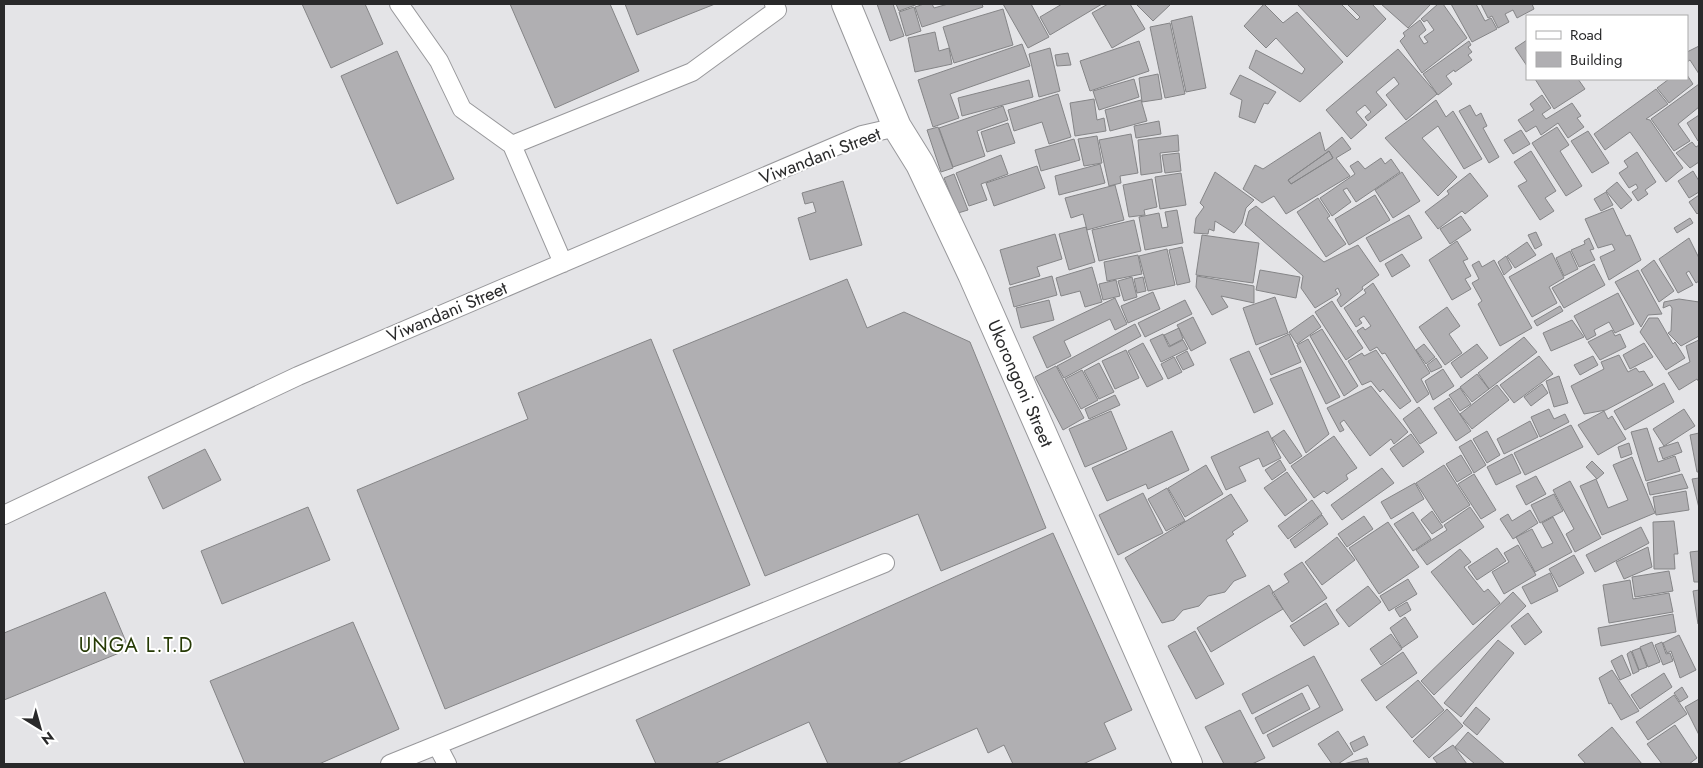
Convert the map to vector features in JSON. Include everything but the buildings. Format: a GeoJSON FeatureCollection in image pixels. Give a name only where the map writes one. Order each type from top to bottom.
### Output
{"type":"FeatureCollection","features":[{"type":"Feature","properties":{"kind":"street","name":"Ukorongoni Street"},"geometry":{"type":"LineString","coordinates":[[846,4],[897,127],[920,164],[972,274],[1188,764]]}},
{"type":"Feature","properties":{"kind":"lane"},"geometry":{"type":"LineString","coordinates":[[399,4],[439,61],[462,109],[512,145],[563,262]]}},
{"type":"Feature","properties":{"kind":"lane"},"geometry":{"type":"LineString","coordinates":[[512,145],[692,72],[777,10],[774,4]]}},
{"type":"Feature","properties":{"kind":"lane","name":"Viwandani Street"},"geometry":{"type":"LineString","coordinates":[[4,515],[298,376],[862,135],[897,127]]}},
{"type":"Feature","properties":{"kind":"lane"},"geometry":{"type":"LineString","coordinates":[[390,764],[885,564]]}},
{"type":"Feature","properties":{"kind":"lane"},"geometry":{"type":"LineString","coordinates":[[436,745],[447,764]]}},
{"type":"Feature","properties":{"kind":"district","name":"UNGA L.T.D"},"geometry":{"type":"Point","coordinates":[136,645]}}]}
